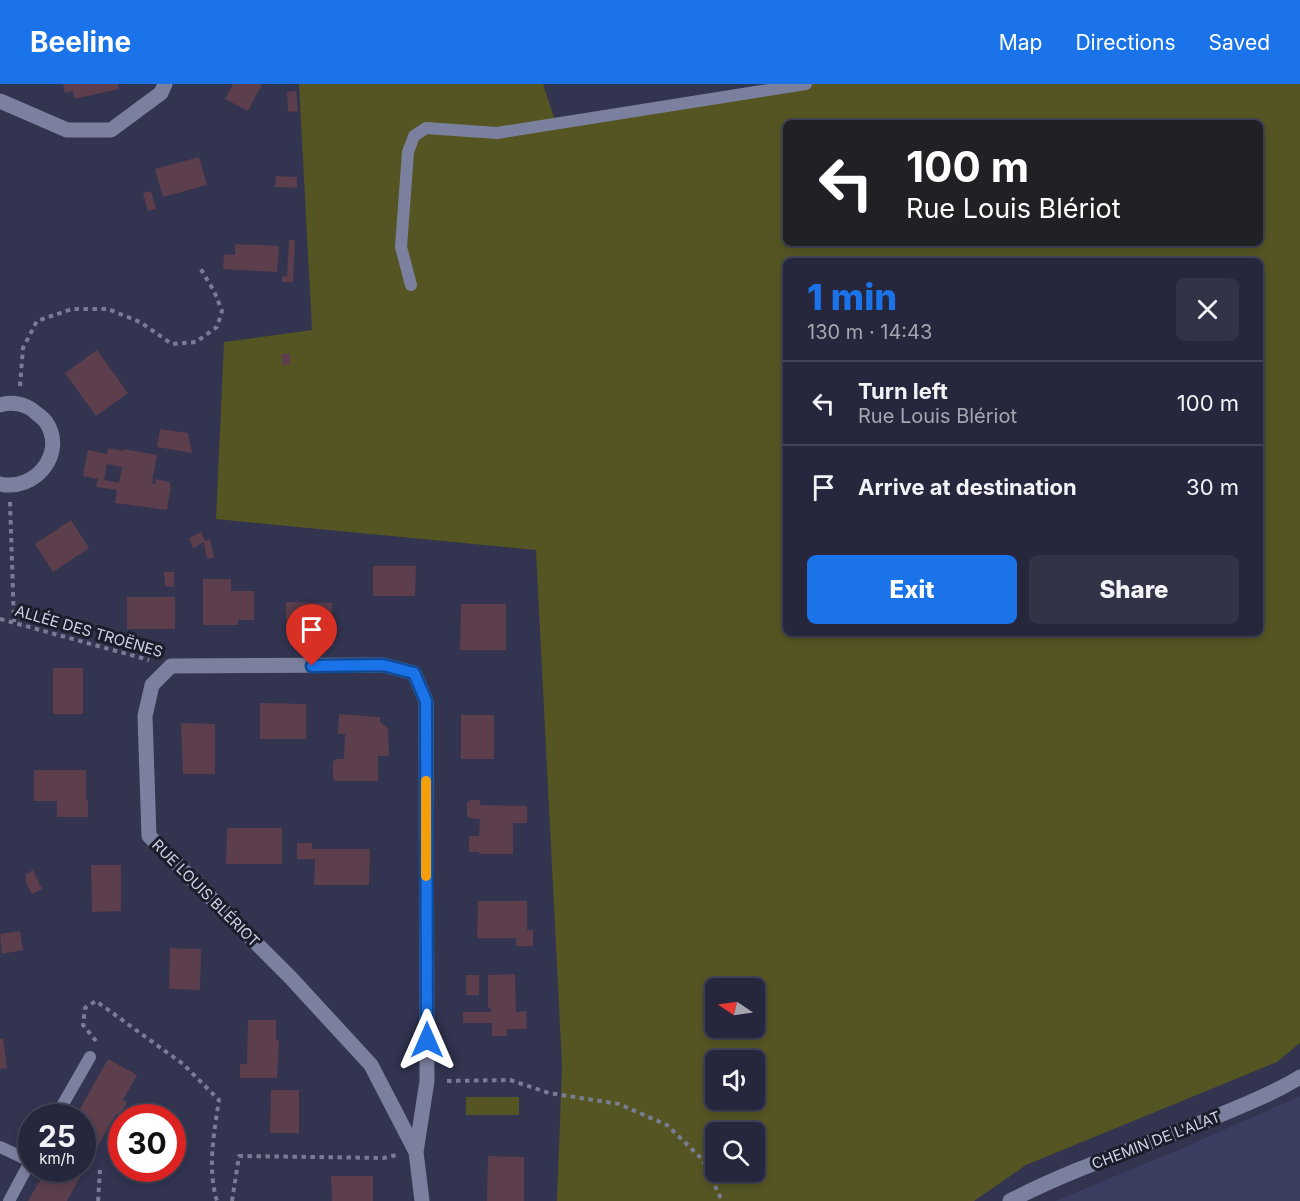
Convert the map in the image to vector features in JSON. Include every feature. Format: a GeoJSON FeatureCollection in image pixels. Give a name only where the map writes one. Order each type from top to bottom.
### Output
{"type":"FeatureCollection","features":[{"type":"Feature","properties":{"kind":"street"},"geometry":{"type":"LineString","coordinates":[[0,101],[67,130],[111,130],[160,93],[165,84]]}},
{"type":"Feature","properties":{"kind":"street"},"geometry":{"type":"LineString","coordinates":[[0,405],[8,402],[30,407],[46,422],[52,442],[49,460],[40,474],[26,483],[5,485]]}},
{"type":"Feature","properties":{"kind":"street"},"geometry":{"type":"LineString","coordinates":[[171,666],[383,665],[414,673],[426,701],[427,1081],[416,1152],[422,1201]]}},
{"type":"Feature","properties":{"kind":"street","name":"RUE LOUIS BLÉRIOT"},"geometry":{"type":"LineString","coordinates":[[171,666],[152,685],[145,716],[149,836],[290,978],[371,1065],[416,1152]]}},
{"type":"Feature","properties":{"kind":"street","name":"CHEMIN DE L'ALAT"},"geometry":{"type":"LineString","coordinates":[[1010,1201],[1069,1174],[1250,1102],[1300,1077]]}},
{"type":"Feature","properties":{"kind":"lane"},"geometry":{"type":"LineString","coordinates":[[411,285],[401,247],[408,152],[414,136],[426,128],[497,133],[806,84]]}},
{"type":"Feature","properties":{"kind":"lane"},"geometry":{"type":"LineString","coordinates":[[63,1104],[90,1057]]}},
{"type":"Feature","properties":{"kind":"lane"},"geometry":{"type":"LineString","coordinates":[[0,1147],[18,1155]]}},
{"type":"Feature","properties":{"kind":"lane"},"geometry":{"type":"LineString","coordinates":[[9,1201],[19,1182]]}},
{"type":"Feature","properties":{"kind":"path"},"geometry":{"type":"LineString","coordinates":[[19,405],[23,348],[37,321],[72,309],[108,309],[140,322],[172,344],[196,342],[217,327],[222,311],[214,291],[199,266]]}},
{"type":"Feature","properties":{"kind":"path"},"geometry":{"type":"LineString","coordinates":[[5,485],[14,622]]}},
{"type":"Feature","properties":{"kind":"path","name":"ALLÉE DES TROËNES"},"geometry":{"type":"LineString","coordinates":[[0,618],[171,666]]}},
{"type":"Feature","properties":{"kind":"path"},"geometry":{"type":"LineString","coordinates":[[90,1057],[99,1044],[83,1025],[85,1008],[96,1001],[183,1064],[219,1100],[212,1148],[213,1190],[217,1201]]}},
{"type":"Feature","properties":{"kind":"path"},"geometry":{"type":"LineString","coordinates":[[427,1081],[510,1080],[549,1093],[619,1104],[668,1125],[703,1160],[722,1201]]}},
{"type":"Feature","properties":{"kind":"path"},"geometry":{"type":"LineString","coordinates":[[232,1201],[239,1156],[383,1158],[416,1152]]}},
{"type":"Feature","properties":{"kind":"path"},"geometry":{"type":"LineString","coordinates":[[98,1201],[100,1170]]}},
{"type":"Feature","properties":{"kind":"shaded area"},"geometry":{"type":"Polygon","coordinates":[[[299,84],[543,84],[557,126],[775,84],[1300,84],[1300,1043],[1277,1062],[1026,1165],[974,1201],[557,1201],[562,1066],[536,550],[216,519],[224,342],[312,330],[299,84]]]}},
{"type":"Feature","properties":{"kind":"shaded area"},"geometry":{"type":"Polygon","coordinates":[[[1300,1096],[1300,1201],[1055,1201],[1176,1151],[1300,1096]]]}},
{"type":"Feature","properties":{"kind":"shaded area"},"geometry":{"type":"Polygon","coordinates":[[[466,1097],[519,1097],[519,1115],[466,1115],[466,1097]]]}},
{"type":"Feature","properties":{"kind":"building"},"geometry":{"type":"Polygon","coordinates":[[[63,84],[118,84],[119,89],[74,99],[73,91],[65,93],[63,84]]]}},
{"type":"Feature","properties":{"kind":"building"},"geometry":{"type":"Polygon","coordinates":[[[233,84],[262,84],[248,111],[225,99],[233,84]]]}},
{"type":"Feature","properties":{"kind":"building"},"geometry":{"type":"Polygon","coordinates":[[[296,91],[298,111],[288,112],[287,92],[296,91]]]}},
{"type":"Feature","properties":{"kind":"building"},"geometry":{"type":"Polygon","coordinates":[[[199,157],[207,185],[163,197],[155,169],[199,157]]]}},
{"type":"Feature","properties":{"kind":"building"},"geometry":{"type":"Polygon","coordinates":[[[276,176],[297,177],[297,188],[275,187],[276,176]]]}},
{"type":"Feature","properties":{"kind":"building"},"geometry":{"type":"Polygon","coordinates":[[[151,191],[156,209],[148,211],[143,193],[151,191]]]}},
{"type":"Feature","properties":{"kind":"building"},"geometry":{"type":"Polygon","coordinates":[[[289,240],[295,240],[293,282],[282,282],[282,276],[287,277],[289,240]]]}},
{"type":"Feature","properties":{"kind":"building"},"geometry":{"type":"Polygon","coordinates":[[[235,244],[279,246],[277,272],[223,269],[224,254],[235,255],[235,244]]]}},
{"type":"Feature","properties":{"kind":"building"},"geometry":{"type":"Polygon","coordinates":[[[97,350],[128,393],[96,416],[65,373],[97,350]]]}},
{"type":"Feature","properties":{"kind":"building"},"geometry":{"type":"Polygon","coordinates":[[[282,354],[290,354],[290,365],[282,365],[282,354]]]}},
{"type":"Feature","properties":{"kind":"building"},"geometry":{"type":"Polygon","coordinates":[[[160,429],[188,433],[192,453],[157,447],[160,429]]]}},
{"type":"Feature","properties":{"kind":"building"},"geometry":{"type":"Polygon","coordinates":[[[108,448],[157,455],[152,483],[155,484],[156,479],[170,482],[167,510],[115,503],[117,490],[96,487],[98,479],[83,476],[88,450],[107,454],[108,448]],[[107,464],[104,480],[119,483],[122,467],[107,464]]]}},
{"type":"Feature","properties":{"kind":"building"},"geometry":{"type":"Polygon","coordinates":[[[71,520],[89,548],[53,572],[35,544],[71,520]]]}},
{"type":"Feature","properties":{"kind":"building"},"geometry":{"type":"Polygon","coordinates":[[[201,532],[205,541],[210,539],[214,558],[207,559],[204,542],[193,548],[189,538],[201,532]]]}},
{"type":"Feature","properties":{"kind":"building"},"geometry":{"type":"Polygon","coordinates":[[[373,566],[416,566],[415,596],[373,596],[373,566]]]}},
{"type":"Feature","properties":{"kind":"building"},"geometry":{"type":"Polygon","coordinates":[[[164,572],[174,572],[174,587],[165,586],[164,572]]]}},
{"type":"Feature","properties":{"kind":"building"},"geometry":{"type":"Polygon","coordinates":[[[203,579],[231,579],[231,591],[254,591],[254,620],[238,620],[238,625],[203,625],[203,579]]]}},
{"type":"Feature","properties":{"kind":"building"},"geometry":{"type":"Polygon","coordinates":[[[127,597],[175,597],[175,629],[127,629],[127,597]]]}},
{"type":"Feature","properties":{"kind":"building"},"geometry":{"type":"Polygon","coordinates":[[[286,602],[332,603],[331,634],[286,634],[286,602]]]}},
{"type":"Feature","properties":{"kind":"building"},"geometry":{"type":"Polygon","coordinates":[[[461,604],[506,604],[506,650],[460,650],[461,604]]]}},
{"type":"Feature","properties":{"kind":"building"},"geometry":{"type":"Polygon","coordinates":[[[53,668],[83,668],[83,714],[53,714],[53,668]]]}},
{"type":"Feature","properties":{"kind":"building"},"geometry":{"type":"Polygon","coordinates":[[[260,703],[306,704],[306,739],[260,739],[260,703]]]}},
{"type":"Feature","properties":{"kind":"building"},"geometry":{"type":"Polygon","coordinates":[[[339,714],[380,717],[380,722],[388,728],[389,756],[378,756],[378,781],[335,781],[333,778],[333,762],[336,759],[344,759],[345,734],[338,734],[339,714]]]}},
{"type":"Feature","properties":{"kind":"building"},"geometry":{"type":"Polygon","coordinates":[[[461,715],[494,715],[494,759],[461,759],[461,715]]]}},
{"type":"Feature","properties":{"kind":"building"},"geometry":{"type":"Polygon","coordinates":[[[181,723],[215,724],[215,774],[183,774],[181,723]]]}},
{"type":"Feature","properties":{"kind":"building"},"geometry":{"type":"Polygon","coordinates":[[[34,770],[86,770],[88,817],[57,817],[57,801],[34,801],[34,770]]]}},
{"type":"Feature","properties":{"kind":"building"},"geometry":{"type":"Polygon","coordinates":[[[471,800],[480,800],[480,805],[527,806],[527,823],[513,823],[513,854],[469,852],[469,836],[479,836],[480,819],[467,816],[467,803],[471,800]]]}},
{"type":"Feature","properties":{"kind":"building"},"geometry":{"type":"Polygon","coordinates":[[[227,828],[282,828],[282,864],[226,864],[227,828]]]}},
{"type":"Feature","properties":{"kind":"building"},"geometry":{"type":"Polygon","coordinates":[[[297,843],[312,843],[312,849],[370,849],[369,885],[314,885],[315,859],[297,859],[297,843]]]}},
{"type":"Feature","properties":{"kind":"building"},"geometry":{"type":"Polygon","coordinates":[[[91,865],[121,865],[121,911],[92,912],[91,865]]]}},
{"type":"Feature","properties":{"kind":"building"},"geometry":{"type":"Polygon","coordinates":[[[33,870],[42,889],[32,894],[26,883],[26,874],[33,870]]]}},
{"type":"Feature","properties":{"kind":"building"},"geometry":{"type":"Polygon","coordinates":[[[478,901],[527,901],[527,930],[533,930],[533,946],[516,946],[516,938],[477,938],[478,901]]]}},
{"type":"Feature","properties":{"kind":"building"},"geometry":{"type":"Polygon","coordinates":[[[20,931],[23,950],[2,954],[0,934],[20,931]]]}},
{"type":"Feature","properties":{"kind":"building"},"geometry":{"type":"Polygon","coordinates":[[[170,948],[201,949],[200,990],[169,989],[170,948]]]}},
{"type":"Feature","properties":{"kind":"building"},"geometry":{"type":"Polygon","coordinates":[[[515,974],[516,1012],[526,1011],[527,1029],[507,1029],[507,1036],[492,1036],[492,1023],[463,1023],[463,1012],[491,1012],[491,1007],[488,1008],[488,975],[515,974]]]}},
{"type":"Feature","properties":{"kind":"building"},"geometry":{"type":"Polygon","coordinates":[[[466,975],[479,975],[479,995],[466,995],[466,975]]]}},
{"type":"Feature","properties":{"kind":"building"},"geometry":{"type":"Polygon","coordinates":[[[248,1020],[276,1020],[276,1040],[279,1040],[277,1078],[240,1078],[240,1064],[247,1064],[248,1020]]]}},
{"type":"Feature","properties":{"kind":"building"},"geometry":{"type":"Polygon","coordinates":[[[3,1038],[7,1068],[0,1069],[0,1039],[3,1038]]]}},
{"type":"Feature","properties":{"kind":"building"},"geometry":{"type":"Polygon","coordinates":[[[108,1059],[137,1075],[123,1100],[127,1102],[126,1104],[108,1104],[108,1128],[96,1150],[96,1104],[83,1104],[108,1059]]]}},
{"type":"Feature","properties":{"kind":"building"},"geometry":{"type":"Polygon","coordinates":[[[271,1090],[299,1090],[299,1133],[270,1133],[271,1090]]]}},
{"type":"Feature","properties":{"kind":"building"},"geometry":{"type":"Polygon","coordinates":[[[488,1156],[524,1157],[524,1201],[487,1201],[488,1156]]]}},
{"type":"Feature","properties":{"kind":"building"},"geometry":{"type":"Polygon","coordinates":[[[331,1176],[373,1176],[373,1201],[332,1201],[331,1176]]]}},
{"type":"Feature","properties":{"kind":"building"},"geometry":{"type":"Polygon","coordinates":[[[39,1182],[77,1182],[67,1201],[28,1201],[39,1182]]]}},
{"type":"Feature","properties":{"kind":"slow traffic"},"geometry":{"type":"LineString","coordinates":[[426,781],[426,876]]}},
{"type":"Feature","properties":{"kind":"route"},"geometry":{"type":"LineString","coordinates":[[312,666],[383,665],[414,673],[426,701],[427,1040]]}}]}
